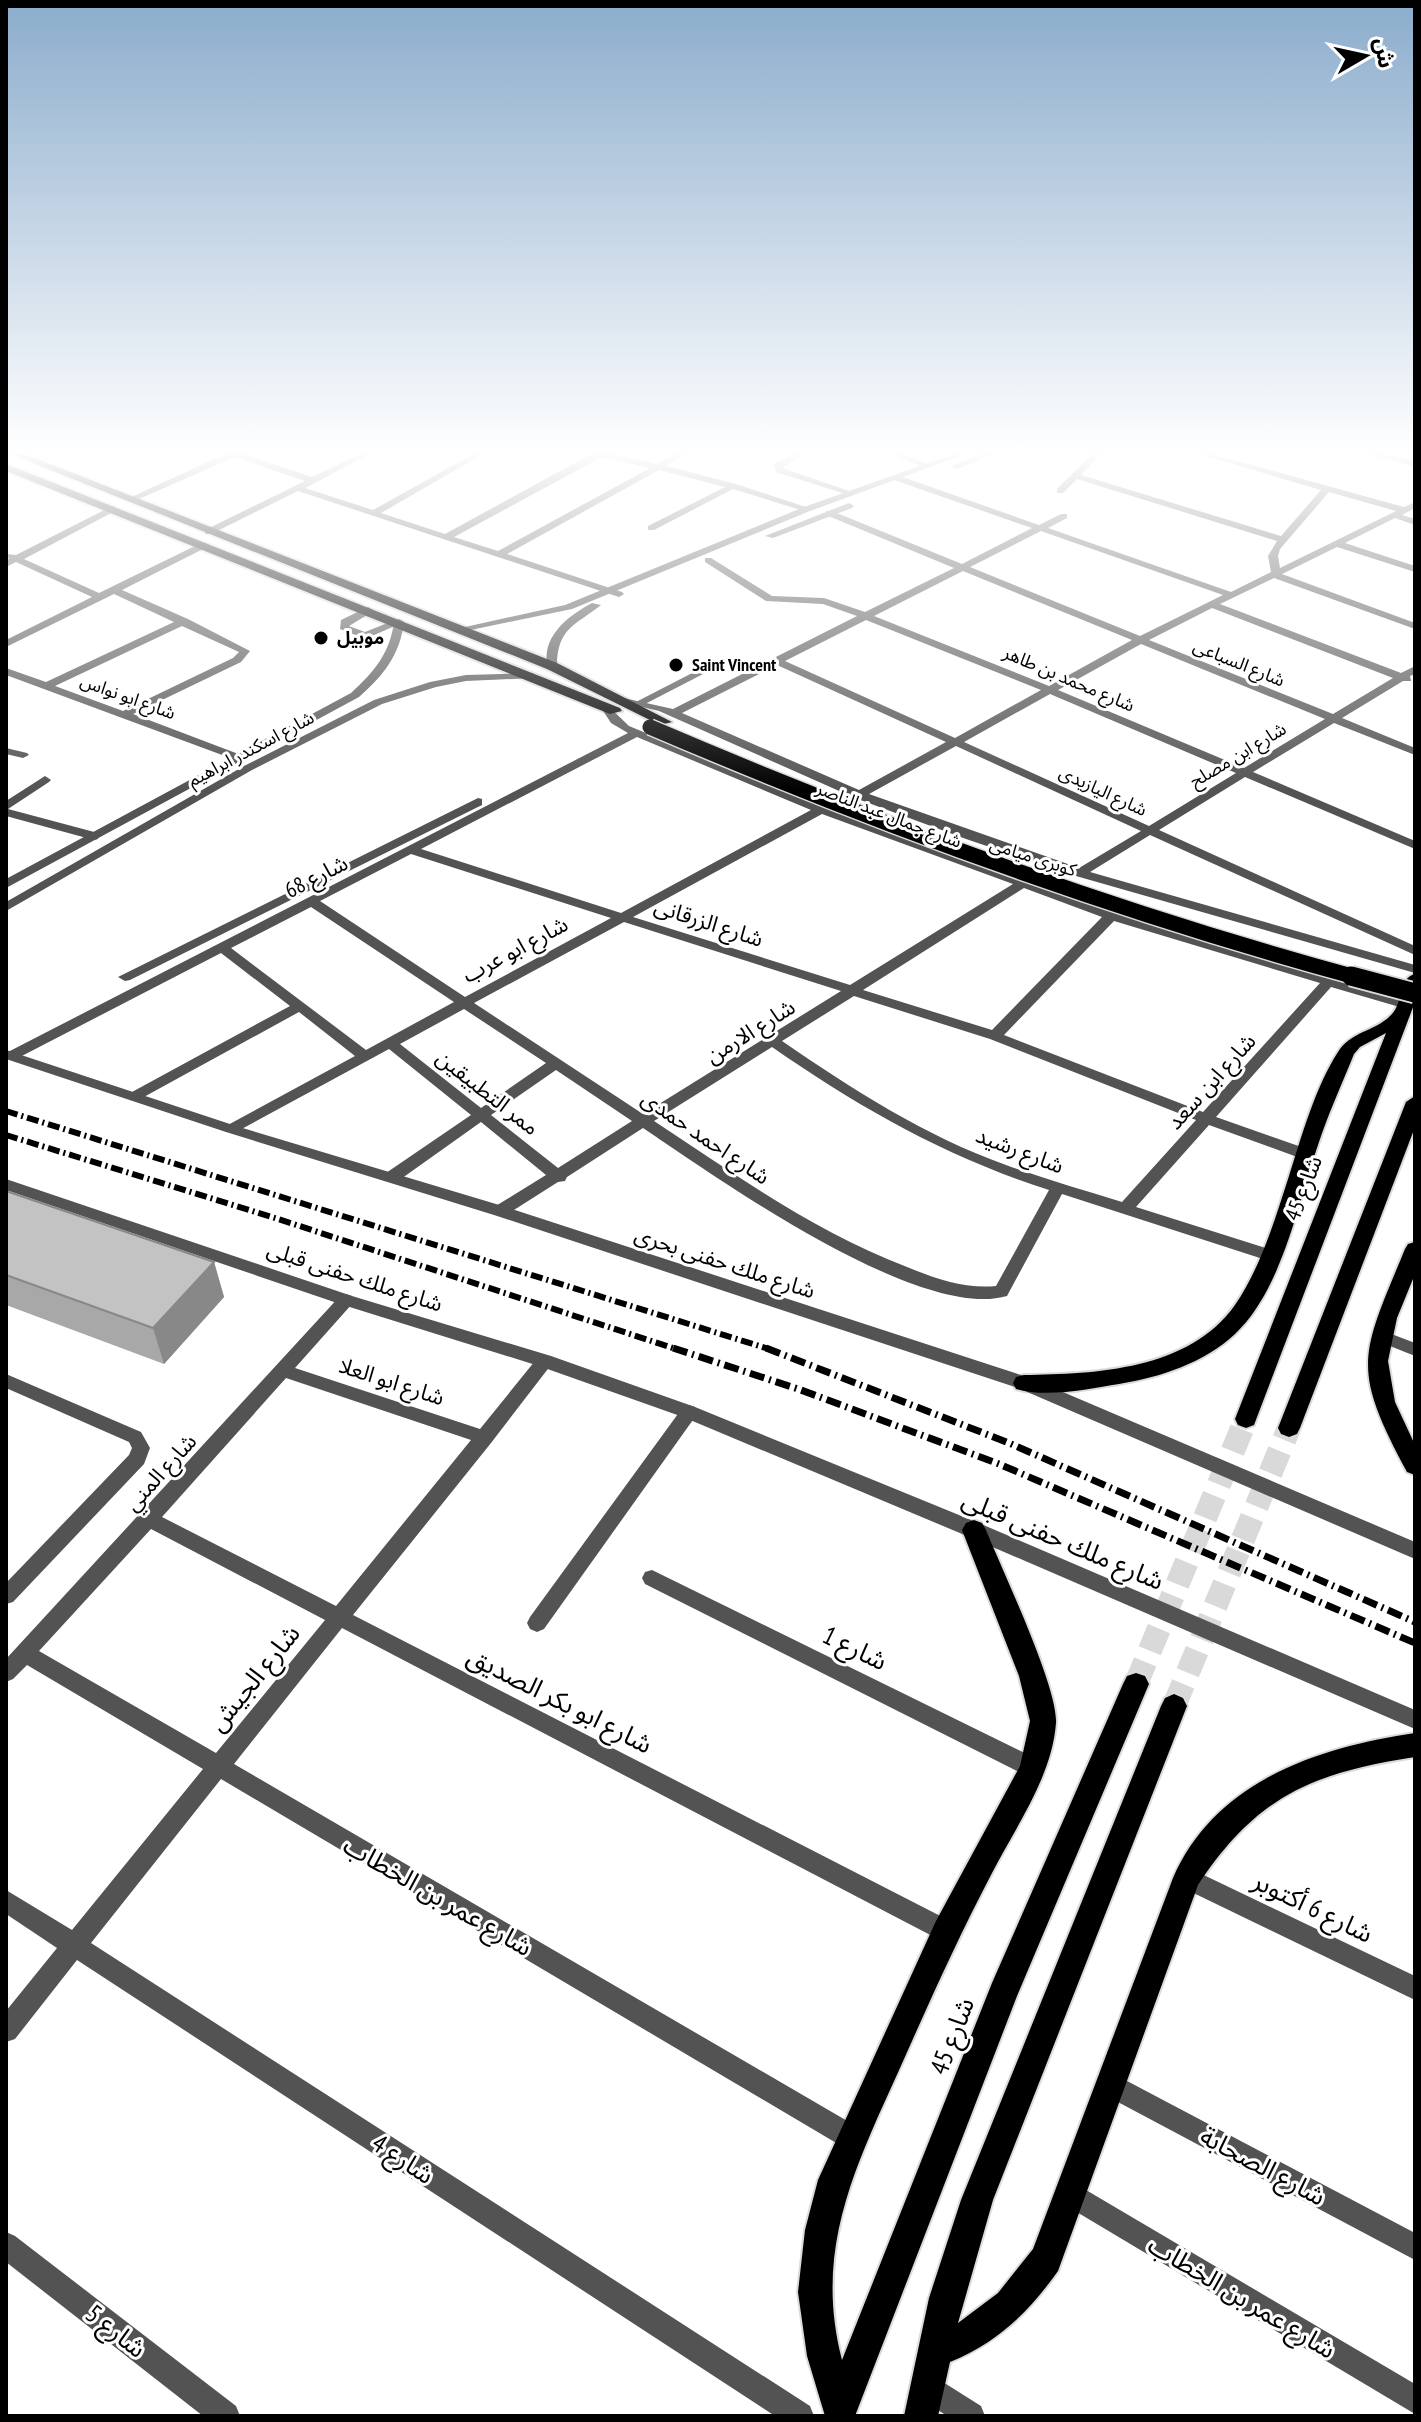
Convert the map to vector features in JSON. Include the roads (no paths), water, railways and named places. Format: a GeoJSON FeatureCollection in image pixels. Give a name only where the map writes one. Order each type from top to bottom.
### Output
{"type":"FeatureCollection","features":[{"type":"Feature","properties":{"kind":"main road","name":"شارع جمال عبد الناصر"},"geometry":{"type":"LineString","coordinates":[[268,566],[605,706]]}},
{"type":"Feature","properties":{"kind":"main road","name":"شارع جمال عبد الناصر"},"geometry":{"type":"LineString","coordinates":[[283,566],[461,629],[552,666],[619,700],[657,724]]}},
{"type":"Feature","properties":{"kind":"main road","name":"كوبرى ميامى"},"geometry":{"type":"LineString","coordinates":[[657,724],[982,852],[1166,913],[1415,980]]}},
{"type":"Feature","properties":{"kind":"main road","name":"كوبرى ميامى"},"geometry":{"type":"LineString","coordinates":[[657,724],[747,770],[974,859],[1406,1005]]}},
{"type":"Feature","properties":{"kind":"main road","name":"شارع 45"},"geometry":{"type":"LineString","coordinates":[[1246,1419],[1415,980]]}},
{"type":"Feature","properties":{"kind":"main road"},"geometry":{"type":"LineString","coordinates":[[1024,1383],[1072,1383],[1118,1376],[1169,1363],[1203,1349],[1231,1326],[1251,1297],[1269,1255],[1346,1053],[1354,1043],[1406,1005]]}},
{"type":"Feature","properties":{"kind":"main road"},"geometry":{"type":"LineString","coordinates":[[1289,1428],[1415,1102]]}},
{"type":"Feature","properties":{"kind":"main road"},"geometry":{"type":"LineString","coordinates":[[1412,1264],[1381,1336],[1376,1365],[1394,1426],[1415,1466]]}},
{"type":"Feature","properties":{"kind":"main road"},"geometry":{"type":"LineString","coordinates":[[839,2412],[824,2356],[815,2292],[821,2230],[834,2180],[946,1931],[1033,1768],[1043,1721],[1035,1691],[974,1530]]}},
{"type":"Feature","properties":{"kind":"main road","name":"شارع 45"},"geometry":{"type":"LineString","coordinates":[[839,2412],[1003,1994],[1136,1684]]}},
{"type":"Feature","properties":{"kind":"main road"},"geometry":{"type":"LineString","coordinates":[[921,2416],[933,2352],[977,2200],[1174,1706]]}},
{"type":"Feature","properties":{"kind":"main road"},"geometry":{"type":"LineString","coordinates":[[933,2352],[970,2337],[1000,2316],[1025,2289],[1046,2259],[1187,1878],[1220,1830],[1263,1792],[1314,1765],[1415,1745]]}},
{"type":"Feature","properties":{"kind":"street"},"geometry":{"type":"LineString","coordinates":[[26,566],[99,597]]}},
{"type":"Feature","properties":{"kind":"street"},"geometry":{"type":"LineString","coordinates":[[6,644],[157,566]]}},
{"type":"Feature","properties":{"kind":"street"},"geometry":{"type":"LineString","coordinates":[[539,566],[614,592]]}},
{"type":"Feature","properties":{"kind":"street"},"geometry":{"type":"LineString","coordinates":[[552,666],[551,652],[564,626],[578,614],[614,592],[674,566]]}},
{"type":"Feature","properties":{"kind":"street"},"geometry":{"type":"LineString","coordinates":[[461,629],[555,611],[690,566]]}},
{"type":"Feature","properties":{"kind":"street","name":"شارع محمد بن طاهر"},"geometry":{"type":"LineString","coordinates":[[718,566],[770,599],[824,601],[866,616],[1415,845]]}},
{"type":"Feature","properties":{"kind":"street"},"geometry":{"type":"LineString","coordinates":[[1148,566],[1231,595]]}},
{"type":"Feature","properties":{"kind":"street"},"geometry":{"type":"LineString","coordinates":[[1275,566],[1276,575]]}},
{"type":"Feature","properties":{"kind":"street"},"geometry":{"type":"LineString","coordinates":[[859,795],[1140,640],[1294,566]]}},
{"type":"Feature","properties":{"kind":"street","name":"شارع 68"},"geometry":{"type":"LineString","coordinates":[[8,1055],[962,567]]}},
{"type":"Feature","properties":{"kind":"street","name":"شارع السباعى"},"geometry":{"type":"LineString","coordinates":[[962,567],[1415,752]]}},
{"type":"Feature","properties":{"kind":"street"},"geometry":{"type":"LineString","coordinates":[[1276,575],[1415,626]]}},
{"type":"Feature","properties":{"kind":"street"},"geometry":{"type":"LineString","coordinates":[[114,590],[245,651],[243,656],[123,715]]}},
{"type":"Feature","properties":{"kind":"street"},"geometry":{"type":"LineString","coordinates":[[1210,604],[1415,682]]}},
{"type":"Feature","properties":{"kind":"street"},"geometry":{"type":"LineString","coordinates":[[368,610],[345,622],[344,627],[365,636],[399,622]]}},
{"type":"Feature","properties":{"kind":"street"},"geometry":{"type":"LineString","coordinates":[[46,686],[184,621]]}},
{"type":"Feature","properties":{"kind":"street","name":"شارع اسكندر ابراهيم"},"geometry":{"type":"LineString","coordinates":[[6,884],[355,695],[389,658],[398,636],[399,622]]}},
{"type":"Feature","properties":{"kind":"street","name":"شارع اليازيدى"},"geometry":{"type":"LineString","coordinates":[[777,661],[1415,951]]}},
{"type":"Feature","properties":{"kind":"street","name":"شارع ابن مصلح"},"geometry":{"type":"LineString","coordinates":[[1080,873],[1415,669]]}},
{"type":"Feature","properties":{"kind":"street","name":"شارع ابو نواس"},"geometry":{"type":"LineString","coordinates":[[6,671],[237,757]]}},
{"type":"Feature","properties":{"kind":"street"},"geometry":{"type":"LineString","coordinates":[[639,703],[702,672]]}},
{"type":"Feature","properties":{"kind":"street","name":"شارع اسكندر ابراهيم"},"geometry":{"type":"LineString","coordinates":[[6,907],[248,768],[378,702],[434,684],[477,677],[530,676]]}},
{"type":"Feature","properties":{"kind":"street","name":"شارع جمال عبد الناصر"},"geometry":{"type":"LineString","coordinates":[[619,700],[639,703],[657,724],[821,810],[1111,916],[1406,1005]]}},
{"type":"Feature","properties":{"kind":"street","name":"شارع جمال عبد الناصر"},"geometry":{"type":"LineString","coordinates":[[605,706],[615,721],[657,724],[1080,873],[1415,969]]}},
{"type":"Feature","properties":{"kind":"street"},"geometry":{"type":"LineString","coordinates":[[6,751],[23,755]]}},
{"type":"Feature","properties":{"kind":"street"},"geometry":{"type":"LineString","coordinates":[[6,806],[45,780]]}},
{"type":"Feature","properties":{"kind":"street"},"geometry":{"type":"LineString","coordinates":[[125,977],[478,802]]}},
{"type":"Feature","properties":{"kind":"street","name":"شارع ابو عرب"},"geometry":{"type":"LineString","coordinates":[[231,1129],[821,810]]}},
{"type":"Feature","properties":{"kind":"street"},"geometry":{"type":"LineString","coordinates":[[6,812],[94,836]]}},
{"type":"Feature","properties":{"kind":"street"},"geometry":{"type":"LineString","coordinates":[[423,829],[436,836]]}},
{"type":"Feature","properties":{"kind":"street","name":"شارع الزرقانى"},"geometry":{"type":"LineString","coordinates":[[410,850],[995,1036],[1305,1154]]}},
{"type":"Feature","properties":{"kind":"street","name":"شارع الارمن"},"geometry":{"type":"LineString","coordinates":[[500,1211],[559,1177],[1022,884]]}},
{"type":"Feature","properties":{"kind":"street","name":"شارع احمد حمدى"},"geometry":{"type":"LineString","coordinates":[[311,901],[778,1211],[833,1243],[900,1271],[974,1295],[990,1296],[1001,1292],[1057,1189]]}},
{"type":"Feature","properties":{"kind":"street"},"geometry":{"type":"LineString","coordinates":[[995,1036],[1111,916]]}},
{"type":"Feature","properties":{"kind":"street"},"geometry":{"type":"LineString","coordinates":[[221,929],[228,943],[300,1006],[364,1056]]}},
{"type":"Feature","properties":{"kind":"street","name":"شارع ابن سعد"},"geometry":{"type":"LineString","coordinates":[[1125,1209],[1329,981]]}},
{"type":"Feature","properties":{"kind":"street"},"geometry":{"type":"LineString","coordinates":[[137,1095],[300,1006]]}},
{"type":"Feature","properties":{"kind":"street","name":"ممر التطبيقين"},"geometry":{"type":"LineString","coordinates":[[389,1042],[559,1177]]}},
{"type":"Feature","properties":{"kind":"street","name":"شارع رشيد"},"geometry":{"type":"LineString","coordinates":[[774,1042],[838,1086],[913,1129],[998,1168],[1269,1255]]}},
{"type":"Feature","properties":{"kind":"street","name":"شارع ملك حفنى بحرى"},"geometry":{"type":"LineString","coordinates":[[8,1055],[137,1095],[231,1129],[500,1211],[1024,1383],[1415,1551]]}},
{"type":"Feature","properties":{"kind":"street"},"geometry":{"type":"LineString","coordinates":[[392,1177],[556,1063]]}},
{"type":"Feature","properties":{"kind":"street","name":"شارع ملك حفنى قبلى"},"geometry":{"type":"LineString","coordinates":[[6,1184],[346,1300],[545,1361],[689,1412],[974,1530],[1415,1720]]}},
{"type":"Feature","properties":{"kind":"street","name":"شارع المني"},"geometry":{"type":"LineString","coordinates":[[6,1673],[346,1300]]}},
{"type":"Feature","properties":{"kind":"street"},"geometry":{"type":"LineString","coordinates":[[1381,1336],[1415,1350]]}},
{"type":"Feature","properties":{"kind":"street","name":"شارع الجيش"},"geometry":{"type":"LineString","coordinates":[[6,2030],[545,1361]]}},
{"type":"Feature","properties":{"kind":"street","name":"شارع ابو العلا"},"geometry":{"type":"LineString","coordinates":[[284,1371],[485,1438]]}},
{"type":"Feature","properties":{"kind":"street"},"geometry":{"type":"LineString","coordinates":[[6,1596],[137,1459],[141,1448],[135,1437],[11,1389]]}},
{"type":"Feature","properties":{"kind":"street"},"geometry":{"type":"LineString","coordinates":[[537,1623],[689,1412]]}},
{"type":"Feature","properties":{"kind":"street","name":"شارع ابو بكر الصديق"},"geometry":{"type":"LineString","coordinates":[[149,1519],[946,1931]]}},
{"type":"Feature","properties":{"kind":"street","name":"شارع 1"},"geometry":{"type":"LineString","coordinates":[[652,1578],[1033,1768]]}},
{"type":"Feature","properties":{"kind":"street","name":"شارع عمر بن الخطاب"},"geometry":{"type":"LineString","coordinates":[[25,1653],[852,2138]]}},
{"type":"Feature","properties":{"kind":"street","name":"شارع 6 أكتوبر"},"geometry":{"type":"LineString","coordinates":[[1187,1878],[1415,1988]]}},
{"type":"Feature","properties":{"kind":"street","name":"شارع 4"},"geometry":{"type":"LineString","coordinates":[[6,1901],[800,2416]]}},
{"type":"Feature","properties":{"kind":"street","name":"شارع الصحابة"},"geometry":{"type":"LineString","coordinates":[[1110,2084],[1415,2247]]}},
{"type":"Feature","properties":{"kind":"street","name":"شارع عمر بن الخطاب"},"geometry":{"type":"LineString","coordinates":[[1069,2193],[1415,2400]]}},
{"type":"Feature","properties":{"kind":"street","name":"شارع 5"},"geometry":{"type":"LineString","coordinates":[[6,2245],[226,2416]]}},
{"type":"Feature","properties":{"kind":"street"},"geometry":{"type":"LineString","coordinates":[[927,2386],[971,2416]]}},
{"type":"Feature","properties":{"kind":"tunnel"},"geometry":{"type":"LineString","coordinates":[[1136,1684],[1246,1419]]}},
{"type":"Feature","properties":{"kind":"tunnel"},"geometry":{"type":"LineString","coordinates":[[1174,1706],[1289,1428]]}},
{"type":"Feature","properties":{"kind":"railway"},"geometry":{"type":"LineString","coordinates":[[6,1111],[768,1349]]}},
{"type":"Feature","properties":{"kind":"railway"},"geometry":{"type":"LineString","coordinates":[[6,1135],[275,1218],[679,1350]]}},
{"type":"Feature","properties":{"kind":"railway"},"geometry":{"type":"LineString","coordinates":[[673,1348],[801,1390],[999,1464],[1415,1643]]}},
{"type":"Feature","properties":{"kind":"railway"},"geometry":{"type":"LineString","coordinates":[[768,1349],[772,1350]]}},
{"type":"Feature","properties":{"kind":"railway"},"geometry":{"type":"LineString","coordinates":[[768,1349],[1009,1443],[1415,1622]]}},
{"type":"Feature","properties":{"kind":"place","name":"موبيل"},"geometry":{"type":"Point","coordinates":[321,638]}},
{"type":"Feature","properties":{"kind":"place","name":"Saint Vincent"},"geometry":{"type":"Point","coordinates":[676,665]}}]}
